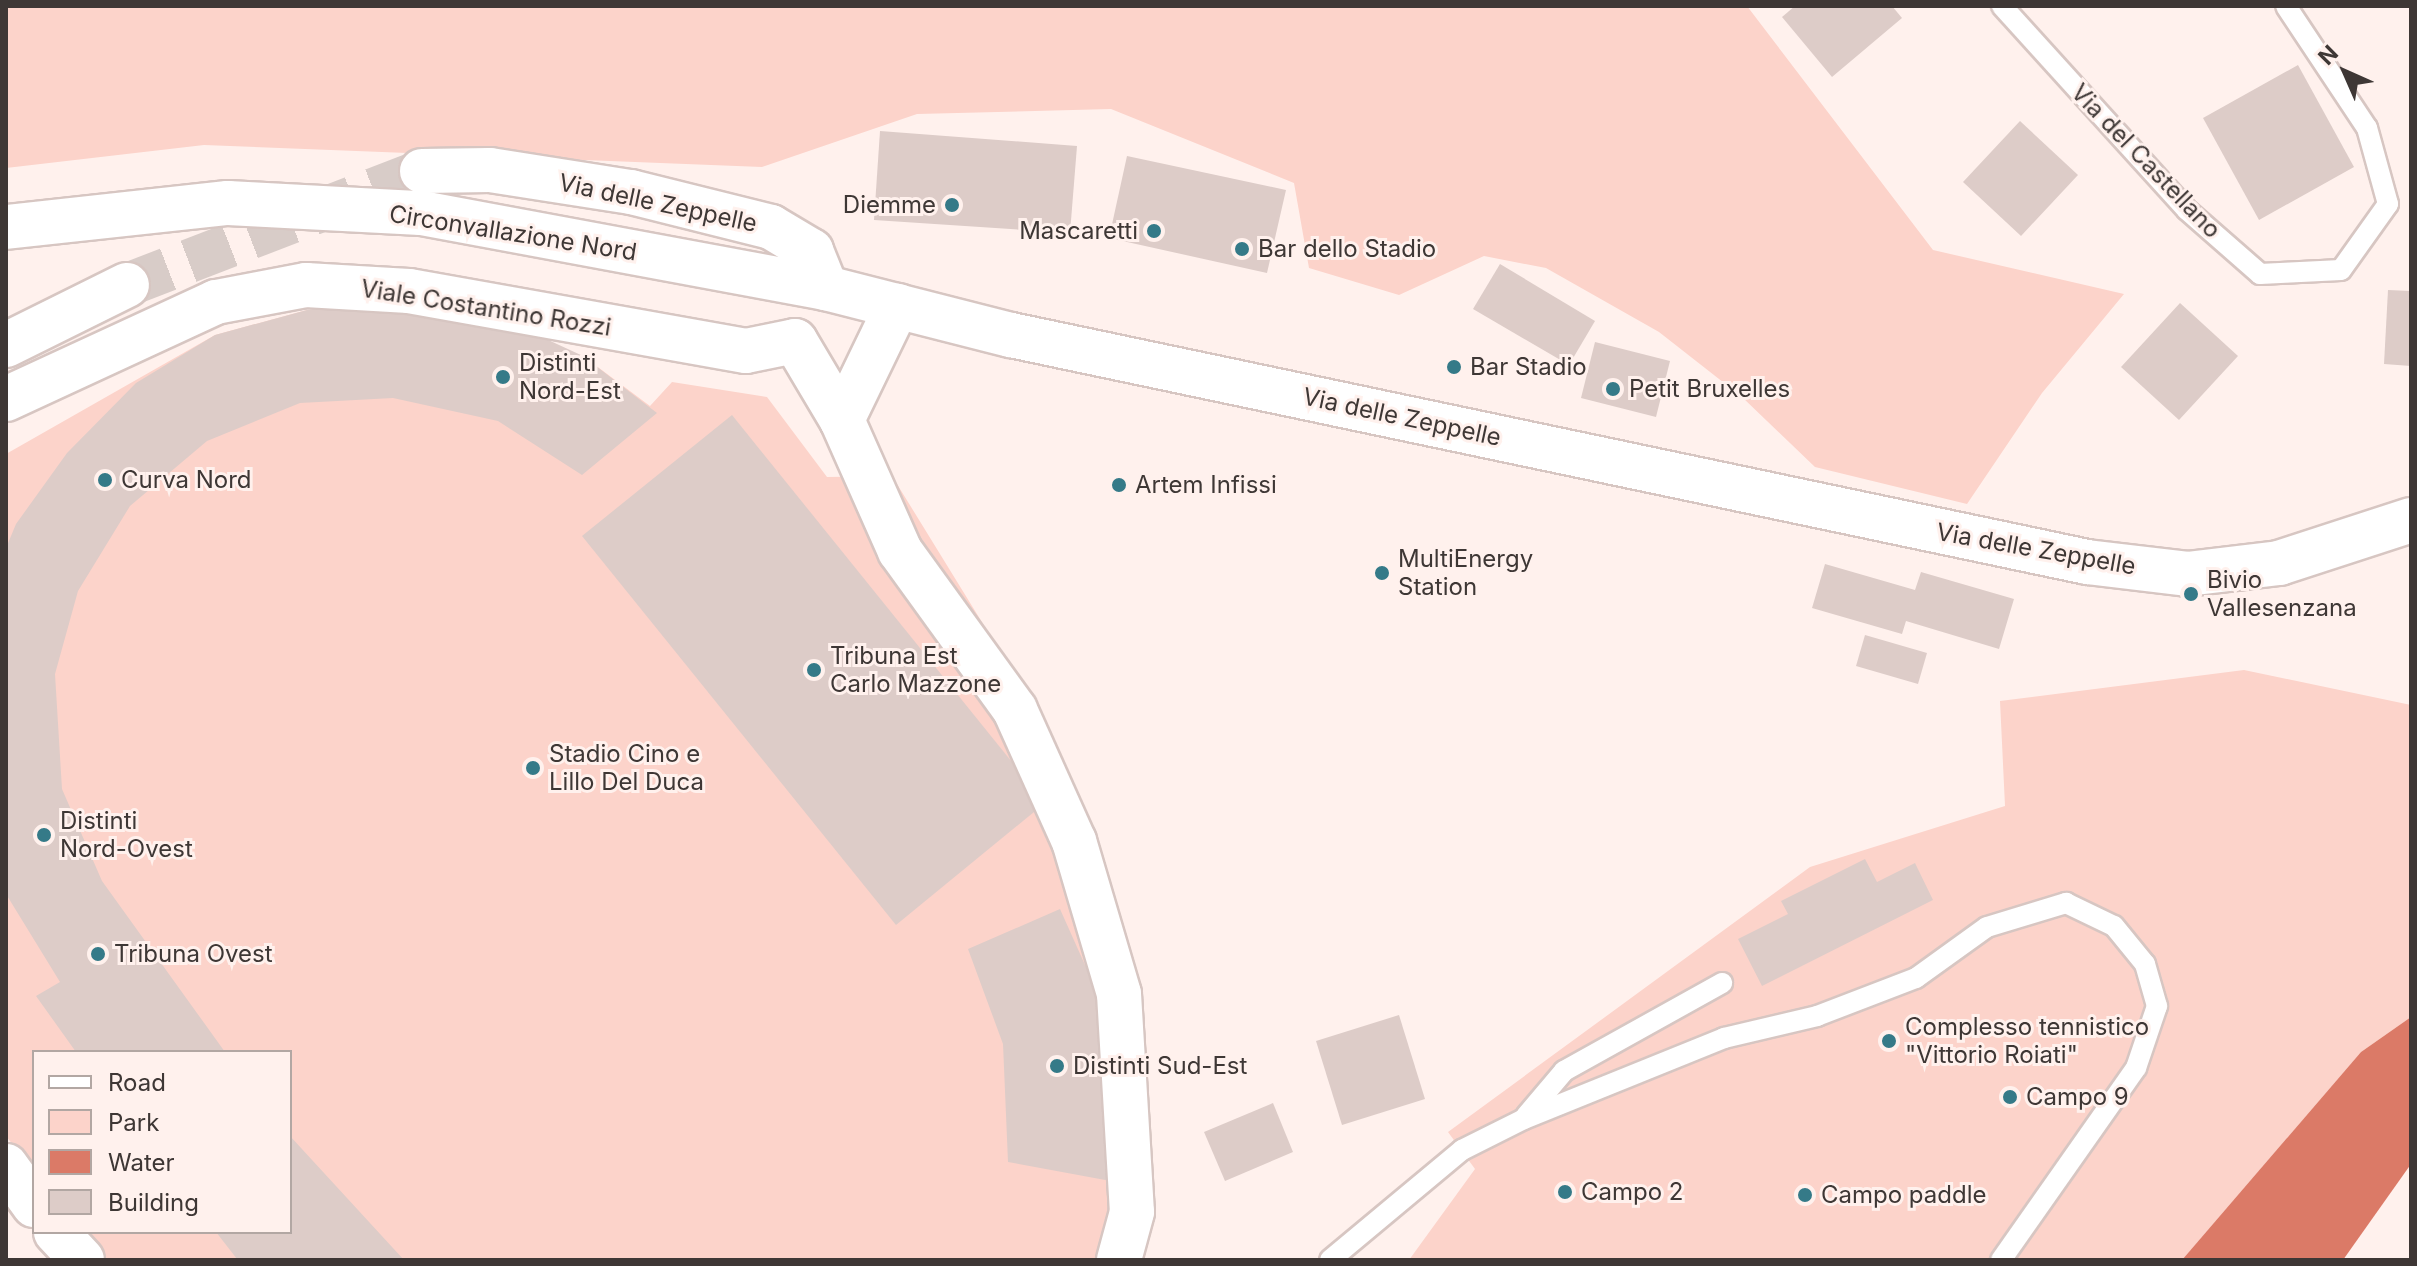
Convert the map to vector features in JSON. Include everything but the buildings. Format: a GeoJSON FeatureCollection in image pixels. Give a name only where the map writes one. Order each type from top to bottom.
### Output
{"type":"FeatureCollection","features":[{"type":"Feature","properties":{"kind":"street","name":"Via delle Zeppelle"},"geometry":{"type":"LineString","coordinates":[[422,171],[490,170],[631,192],[771,227],[811,251],[826,288],[1011,335],[2087,562],[2187,574],[2279,563],[2411,520]]}},
{"type":"Feature","properties":{"kind":"street","name":"Circonvallazione Nord"},"geometry":{"type":"LineString","coordinates":[[6,227],[228,203],[421,213],[826,288]]}},
{"type":"Feature","properties":{"kind":"street"},"geometry":{"type":"LineString","coordinates":[[6,345],[127,285]]}},
{"type":"Feature","properties":{"kind":"street","name":"Viale Costantino Rozzi"},"geometry":{"type":"LineString","coordinates":[[6,399],[216,302],[306,285],[409,291],[746,351],[795,341]]}},
{"type":"Feature","properties":{"kind":"street"},"geometry":{"type":"LineString","coordinates":[[826,288],[795,341],[842,420],[900,551],[1015,710],[1074,841],[1119,994],[1132,1212],[1119,1260]]}},
{"type":"Feature","properties":{"kind":"street"},"geometry":{"type":"LineString","coordinates":[[842,420],[897,306]]}},
{"type":"Feature","properties":{"kind":"street"},"geometry":{"type":"LineString","coordinates":[[6,1166],[32,1202]]}},
{"type":"Feature","properties":{"kind":"street"},"geometry":{"type":"LineString","coordinates":[[58,1234],[82,1260]]}},
{"type":"Feature","properties":{"kind":"lane","name":"Via del Castellano"},"geometry":{"type":"LineString","coordinates":[[2002,6],[2187,210],[2260,274],[2341,270],[2388,204],[2367,128],[2286,6]]}},
{"type":"Feature","properties":{"kind":"lane"},"geometry":{"type":"LineString","coordinates":[[1330,1260],[1462,1150],[1524,1119],[1724,1038],[1817,1016],[1916,978],[1987,927],[2066,903],[2114,926],[2145,964],[2157,1006],[2136,1068],[2001,1260]]}},
{"type":"Feature","properties":{"kind":"lane"},"geometry":{"type":"LineString","coordinates":[[1524,1119],[1564,1071],[1722,983]]}},
{"type":"Feature","properties":{"kind":"green space"},"geometry":{"type":"Polygon","coordinates":[[[6,6],[1747,6],[1933,250],[2124,294],[2042,393],[1967,504],[1815,467],[1742,397],[1659,332],[1546,268],[1484,256],[1399,295],[1309,268],[1294,183],[1111,109],[917,114],[762,167],[204,145],[6,168],[6,6]]]}},
{"type":"Feature","properties":{"kind":"green space","name":"Stadio Cino e Lillo Del Duca"},"geometry":{"type":"Polygon","coordinates":[[[402,304],[583,356],[650,406],[672,382],[767,397],[827,477],[892,476],[1033,705],[1086,831],[1139,1260],[106,1260],[85,1234],[292,1234],[292,1050],[32,1050],[32,1169],[6,1136],[6,454],[215,335],[307,310],[402,304]]]}},
{"type":"Feature","properties":{"kind":"green space","name":"Complesso tennistico \"Vittorio Roiati\""},"geometry":{"type":"Polygon","coordinates":[[[2244,670],[2411,705],[2411,1017],[2361,1052],[2182,1260],[1409,1260],[1475,1169],[1448,1132],[1810,867],[2005,806],[2000,701],[2244,670]]]}},
{"type":"Feature","properties":{"kind":"water"},"geometry":{"type":"Polygon","coordinates":[[[2411,1017],[2411,1164],[2343,1260],[2182,1260],[2361,1052],[2411,1017]]]}},
{"type":"Feature","properties":{"kind":"tunnel"},"geometry":{"type":"LineString","coordinates":[[127,285],[422,171]]}},
{"type":"Feature","properties":{"kind":"place","name":"Diemme"},"geometry":{"type":"Point","coordinates":[952,205]}},
{"type":"Feature","properties":{"kind":"place","name":"Mascaretti"},"geometry":{"type":"Point","coordinates":[1154,231]}},
{"type":"Feature","properties":{"kind":"place","name":"Bar dello Stadio"},"geometry":{"type":"Point","coordinates":[1242,249]}},
{"type":"Feature","properties":{"kind":"place","name":"Bar Stadio"},"geometry":{"type":"Point","coordinates":[1454,367]}},
{"type":"Feature","properties":{"kind":"place","name":"Distinti Nord-Est"},"geometry":{"type":"Point","coordinates":[503,377]}},
{"type":"Feature","properties":{"kind":"place","name":"Petit Bruxelles"},"geometry":{"type":"Point","coordinates":[1613,389]}},
{"type":"Feature","properties":{"kind":"place","name":"Curva Nord"},"geometry":{"type":"Point","coordinates":[105,480]}},
{"type":"Feature","properties":{"kind":"place","name":"Artem Infissi"},"geometry":{"type":"Point","coordinates":[1119,485]}},
{"type":"Feature","properties":{"kind":"place","name":"MultiEnergy Station"},"geometry":{"type":"Point","coordinates":[1382,573]}},
{"type":"Feature","properties":{"kind":"place","name":"Bivio Vallesenzana"},"geometry":{"type":"Point","coordinates":[2191,594]}},
{"type":"Feature","properties":{"kind":"place","name":"Tribuna Est Carlo Mazzone"},"geometry":{"type":"Point","coordinates":[814,670]}},
{"type":"Feature","properties":{"kind":"place","name":"Stadio Cino e Lillo Del Duca"},"geometry":{"type":"Point","coordinates":[533,768]}},
{"type":"Feature","properties":{"kind":"place","name":"Distinti Nord-Ovest"},"geometry":{"type":"Point","coordinates":[44,835]}},
{"type":"Feature","properties":{"kind":"place","name":"Tribuna Ovest"},"geometry":{"type":"Point","coordinates":[98,954]}},
{"type":"Feature","properties":{"kind":"place","name":"Complesso tennistico \"Vittorio Roiati\""},"geometry":{"type":"Point","coordinates":[1889,1041]}},
{"type":"Feature","properties":{"kind":"place","name":"Distinti Sud-Est"},"geometry":{"type":"Point","coordinates":[1057,1066]}},
{"type":"Feature","properties":{"kind":"place","name":"Campo 9"},"geometry":{"type":"Point","coordinates":[2010,1097]}},
{"type":"Feature","properties":{"kind":"place","name":"Campo 2"},"geometry":{"type":"Point","coordinates":[1565,1192]}},
{"type":"Feature","properties":{"kind":"place","name":"Campo paddle"},"geometry":{"type":"Point","coordinates":[1805,1195]}}]}
